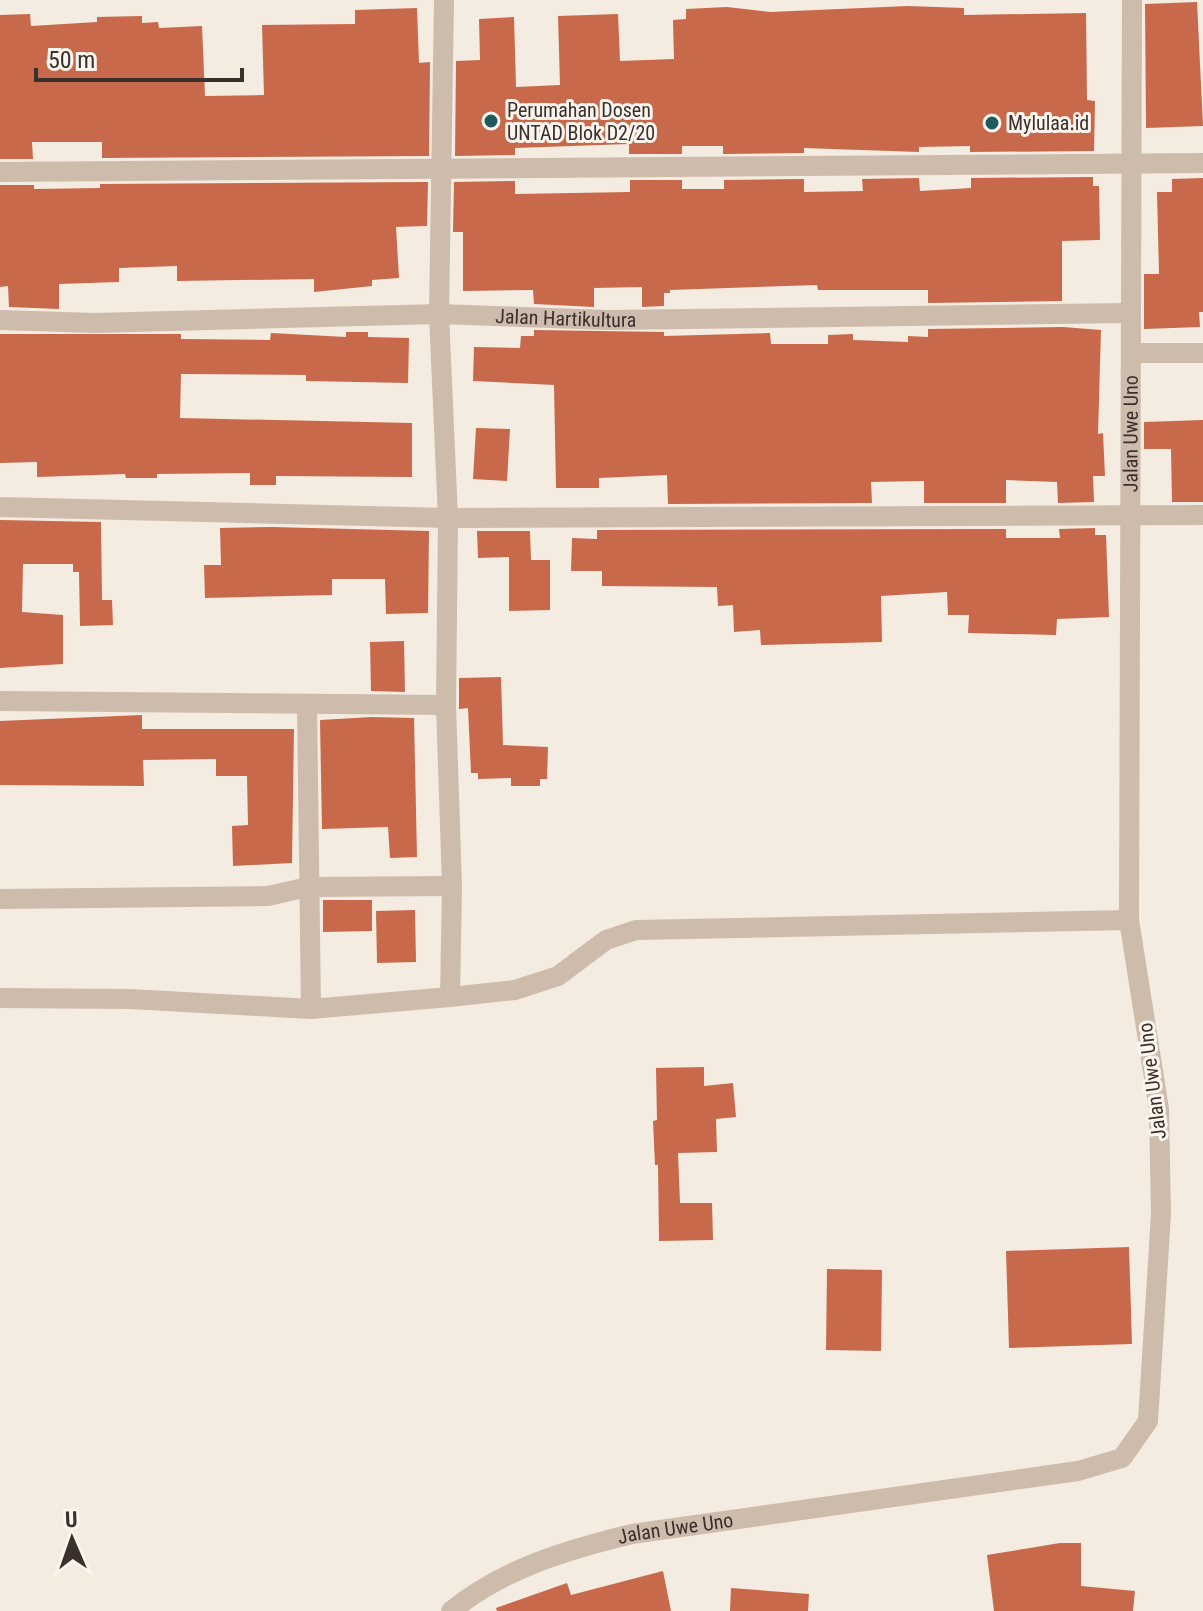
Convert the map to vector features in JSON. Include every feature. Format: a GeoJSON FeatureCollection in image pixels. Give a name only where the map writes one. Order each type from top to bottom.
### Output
{"type":"FeatureCollection","features":[{"type":"Feature","properties":{"kind":"street"},"geometry":{"type":"LineString","coordinates":[[444,0],[439,314],[448,518],[446,705],[452,886],[450,997]]}},
{"type":"Feature","properties":{"kind":"street","name":"Jalan Uwe Uno"},"geometry":{"type":"LineString","coordinates":[[451,1611],[509,1572],[570,1549],[632,1534],[811,1506],[1053,1476],[1122,1458],[1148,1421],[1152,1398],[1161,1214],[1159,1109],[1129,920],[1132,0]]}},
{"type":"Feature","properties":{"kind":"street"},"geometry":{"type":"LineString","coordinates":[[0,172],[1203,163]]}},
{"type":"Feature","properties":{"kind":"street","name":"Jalan Hartikultura"},"geometry":{"type":"LineString","coordinates":[[0,320],[95,323],[439,314],[607,320],[1130,313]]}},
{"type":"Feature","properties":{"kind":"street"},"geometry":{"type":"LineString","coordinates":[[1131,353],[1203,353]]}},
{"type":"Feature","properties":{"kind":"street"},"geometry":{"type":"LineString","coordinates":[[0,507],[448,518],[1203,515]]}},
{"type":"Feature","properties":{"kind":"street"},"geometry":{"type":"LineString","coordinates":[[0,701],[446,705]]}},
{"type":"Feature","properties":{"kind":"street"},"geometry":{"type":"LineString","coordinates":[[307,705],[311,1009]]}},
{"type":"Feature","properties":{"kind":"street"},"geometry":{"type":"LineString","coordinates":[[0,899],[268,896],[308,887],[452,886]]}},
{"type":"Feature","properties":{"kind":"street"},"geometry":{"type":"LineString","coordinates":[[0,998],[130,999],[311,1009],[515,990],[558,976],[606,940],[636,930],[1129,920]]}},
{"type":"Feature","properties":{"kind":"building"},"geometry":{"type":"Polygon","coordinates":[[[1197,2],[1203,126],[1146,128],[1145,4],[1197,2]]]}},
{"type":"Feature","properties":{"kind":"building"},"geometry":{"type":"Polygon","coordinates":[[[908,6],[964,8],[964,15],[1086,13],[1087,100],[1095,101],[1094,151],[970,152],[970,146],[919,147],[919,152],[804,148],[804,153],[723,154],[723,146],[682,146],[682,154],[629,154],[629,144],[515,148],[515,155],[455,156],[456,61],[480,60],[479,19],[514,17],[516,87],[560,85],[558,16],[618,14],[620,61],[674,59],[673,20],[686,19],[686,9],[727,7],[770,12],[908,6]]]}},
{"type":"Feature","properties":{"kind":"building"},"geometry":{"type":"Polygon","coordinates":[[[417,8],[419,63],[430,62],[429,156],[102,158],[102,142],[32,142],[33,159],[0,159],[0,15],[30,14],[31,26],[97,22],[97,17],[142,16],[142,23],[158,22],[159,28],[202,26],[205,96],[264,95],[262,25],[355,24],[355,10],[417,8]]]}},
{"type":"Feature","properties":{"kind":"building"},"geometry":{"type":"Polygon","coordinates":[[[1093,177],[1093,186],[1099,186],[1100,240],[1062,241],[1062,301],[928,303],[928,290],[818,290],[817,285],[670,290],[670,293],[664,293],[664,306],[642,307],[642,287],[594,288],[594,307],[534,304],[533,290],[463,291],[463,232],[453,232],[454,182],[515,181],[515,194],[630,192],[630,180],[682,180],[682,189],[724,189],[724,180],[804,179],[804,192],[863,191],[862,179],[919,178],[920,191],[971,188],[971,178],[1093,177]]]}},
{"type":"Feature","properties":{"kind":"building"},"geometry":{"type":"Polygon","coordinates":[[[1203,178],[1203,312],[1199,312],[1200,327],[1144,329],[1144,274],[1159,274],[1157,192],[1172,192],[1172,179],[1203,178]]]}},
{"type":"Feature","properties":{"kind":"building"},"geometry":{"type":"Polygon","coordinates":[[[428,182],[427,226],[396,227],[399,278],[372,280],[372,286],[314,292],[314,279],[177,281],[177,266],[119,268],[119,282],[59,284],[59,309],[9,307],[8,286],[0,287],[0,185],[34,185],[34,189],[100,188],[100,184],[428,182]]]}},
{"type":"Feature","properties":{"kind":"building"},"geometry":{"type":"Polygon","coordinates":[[[1063,327],[1101,330],[1098,434],[1103,433],[1105,476],[1093,476],[1094,502],[1058,503],[1057,482],[1006,480],[1006,503],[924,503],[924,481],[871,482],[872,503],[668,504],[667,475],[599,478],[599,488],[556,488],[554,385],[473,381],[474,347],[520,348],[521,336],[534,336],[534,330],[664,332],[664,336],[770,333],[771,344],[828,344],[828,335],[853,334],[853,340],[908,342],[908,336],[928,337],[928,329],[1063,327]]]}},
{"type":"Feature","properties":{"kind":"building"},"geometry":{"type":"Polygon","coordinates":[[[346,332],[368,332],[368,337],[409,338],[408,383],[306,381],[306,375],[181,374],[180,418],[412,423],[412,477],[276,476],[276,485],[250,485],[250,473],[157,474],[157,478],[126,478],[125,474],[37,477],[37,462],[0,463],[0,334],[181,334],[181,339],[270,340],[271,333],[346,337],[346,332]]]}},
{"type":"Feature","properties":{"kind":"building"},"geometry":{"type":"Polygon","coordinates":[[[1203,420],[1203,502],[1172,502],[1171,449],[1144,449],[1144,422],[1203,420]]]}},
{"type":"Feature","properties":{"kind":"building"},"geometry":{"type":"Polygon","coordinates":[[[476,428],[510,429],[507,481],[473,479],[476,428]]]}},
{"type":"Feature","properties":{"kind":"building"},"geometry":{"type":"Polygon","coordinates":[[[0,520],[101,522],[102,600],[112,600],[113,625],[80,626],[79,572],[73,572],[73,564],[23,564],[22,612],[63,615],[63,664],[0,668],[0,520]]]}},
{"type":"Feature","properties":{"kind":"building"},"geometry":{"type":"Polygon","coordinates":[[[220,528],[429,531],[428,613],[386,614],[385,579],[332,579],[332,595],[205,598],[204,565],[221,565],[220,528]]]}},
{"type":"Feature","properties":{"kind":"building"},"geometry":{"type":"Polygon","coordinates":[[[1095,528],[1095,535],[1106,535],[1109,617],[1057,619],[1056,635],[968,633],[969,615],[948,615],[947,592],[881,596],[882,642],[761,645],[760,630],[734,632],[733,605],[718,606],[717,587],[602,586],[602,571],[571,571],[572,538],[597,539],[597,530],[1006,529],[1006,538],[1060,538],[1059,529],[1095,528]]]}},
{"type":"Feature","properties":{"kind":"building"},"geometry":{"type":"Polygon","coordinates":[[[477,531],[530,531],[531,560],[550,560],[550,610],[509,611],[509,557],[478,558],[477,531]]]}},
{"type":"Feature","properties":{"kind":"building"},"geometry":{"type":"Polygon","coordinates":[[[404,641],[405,692],[371,691],[370,642],[404,641]]]}},
{"type":"Feature","properties":{"kind":"building"},"geometry":{"type":"Polygon","coordinates":[[[501,677],[503,745],[548,747],[547,779],[540,779],[540,786],[511,786],[511,778],[478,779],[478,773],[471,773],[468,708],[459,709],[459,678],[501,677]]]}},
{"type":"Feature","properties":{"kind":"building"},"geometry":{"type":"Polygon","coordinates":[[[142,715],[142,729],[294,729],[292,863],[233,866],[232,826],[248,825],[247,776],[216,776],[216,759],[143,760],[144,786],[0,785],[0,721],[142,715]]]}},
{"type":"Feature","properties":{"kind":"building"},"geometry":{"type":"Polygon","coordinates":[[[414,718],[417,857],[390,858],[388,827],[322,829],[320,720],[414,718]]]}},
{"type":"Feature","properties":{"kind":"building"},"geometry":{"type":"Polygon","coordinates":[[[323,900],[372,900],[372,931],[323,932],[323,900]]]}},
{"type":"Feature","properties":{"kind":"building"},"geometry":{"type":"Polygon","coordinates":[[[415,910],[416,962],[377,963],[376,911],[415,910]]]}},
{"type":"Feature","properties":{"kind":"building"},"geometry":{"type":"Polygon","coordinates":[[[704,1067],[704,1086],[733,1083],[736,1117],[716,1119],[717,1152],[678,1153],[680,1203],[712,1203],[713,1240],[659,1241],[658,1165],[655,1165],[653,1121],[657,1120],[656,1068],[704,1067]]]}},
{"type":"Feature","properties":{"kind":"building"},"geometry":{"type":"Polygon","coordinates":[[[1129,1247],[1132,1344],[1009,1348],[1006,1251],[1129,1247]]]}},
{"type":"Feature","properties":{"kind":"building"},"geometry":{"type":"Polygon","coordinates":[[[827,1269],[882,1270],[881,1351],[826,1350],[827,1269]]]}},
{"type":"Feature","properties":{"kind":"building"},"geometry":{"type":"Polygon","coordinates":[[[1060,1543],[1081,1543],[1081,1586],[1135,1591],[1133,1611],[994,1611],[987,1555],[1060,1543]]]}},
{"type":"Feature","properties":{"kind":"building"},"geometry":{"type":"Polygon","coordinates":[[[663,1571],[671,1611],[497,1611],[496,1608],[567,1583],[571,1595],[663,1571]]]}},
{"type":"Feature","properties":{"kind":"building"},"geometry":{"type":"Polygon","coordinates":[[[731,1588],[809,1594],[808,1611],[730,1611],[731,1588]]]}},
{"type":"Feature","properties":{"kind":"place","name":"Perumahan Dosen UNTAD Blok D2/20"},"geometry":{"type":"Point","coordinates":[491,121]}},
{"type":"Feature","properties":{"kind":"place","name":"Mylulaa.id"},"geometry":{"type":"Point","coordinates":[992,123]}}]}
